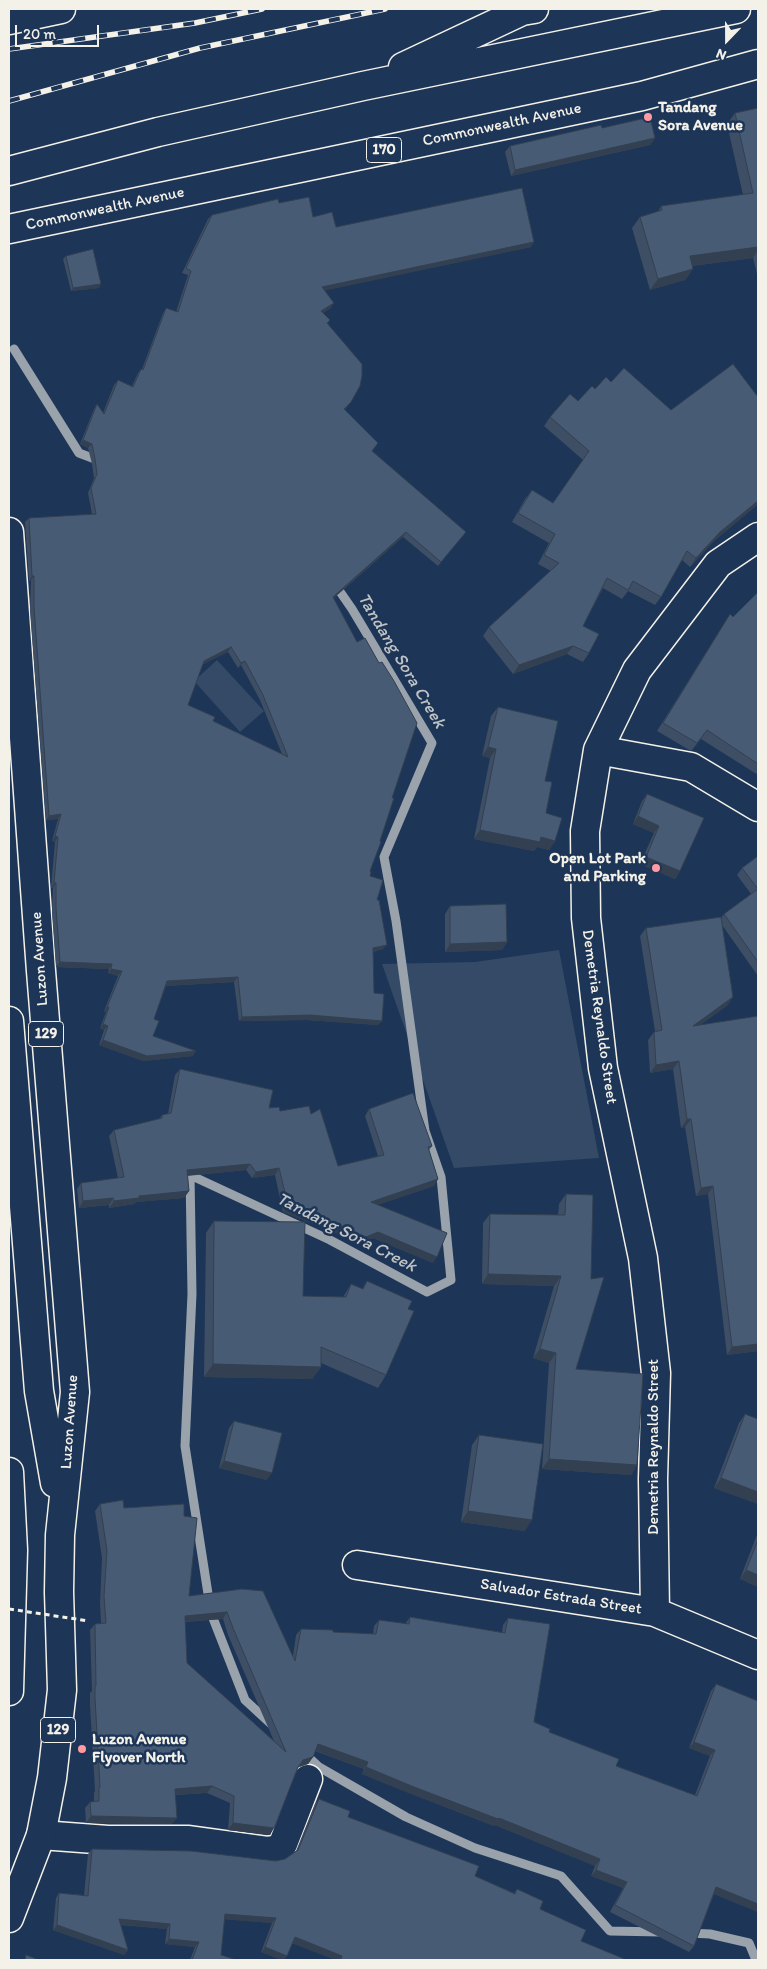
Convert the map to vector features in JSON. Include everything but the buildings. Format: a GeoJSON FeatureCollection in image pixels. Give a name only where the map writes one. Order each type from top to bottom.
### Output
{"type":"FeatureCollection","features":[{"type":"Feature","properties":{"kind":"main road"},"geometry":{"type":"LineString","coordinates":[[9,20],[61,9]]}},
{"type":"Feature","properties":{"kind":"main road"},"geometry":{"type":"LineString","coordinates":[[363,86],[522,11],[534,9]]}},
{"type":"Feature","properties":{"kind":"main road"},"geometry":{"type":"LineString","coordinates":[[9,171],[158,132],[363,86],[729,11],[758,9]]}},
{"type":"Feature","properties":{"kind":"main road","name":"Commonwealth Avenue"},"geometry":{"type":"LineString","coordinates":[[9,229],[642,96],[758,64]]}},
{"type":"Feature","properties":{"kind":"main road","name":"Luzon Avenue"},"geometry":{"type":"LineString","coordinates":[[9,532],[42,990],[75,1392],[60,1535],[59,1592],[62,1690],[52,1778],[41,1835],[9,1918]]}},
{"type":"Feature","properties":{"kind":"main road","name":"Demetria Reynaldo Street"},"geometry":{"type":"LineString","coordinates":[[655,1612],[653,1479],[656,1373],[643,1258],[602,1068],[586,918],[585,831],[598,750],[637,670],[718,564],[758,537]]}},
{"type":"Feature","properties":{"kind":"main road"},"geometry":{"type":"LineString","coordinates":[[598,750],[691,767],[758,807]]}},
{"type":"Feature","properties":{"kind":"main road","name":"Luzon Avenue"},"geometry":{"type":"LineString","coordinates":[[9,1021],[39,1390],[54,1466],[60,1535]]}},
{"type":"Feature","properties":{"kind":"main road"},"geometry":{"type":"LineString","coordinates":[[9,1472],[13,1550],[9,1691]]}},
{"type":"Feature","properties":{"kind":"main road","name":"Salvador Estrada Street"},"geometry":{"type":"LineString","coordinates":[[357,1565],[655,1612],[758,1655]]}},
{"type":"Feature","properties":{"kind":"main road"},"geometry":{"type":"LineString","coordinates":[[41,1835],[108,1840],[189,1840],[269,1851],[278,1849],[283,1844],[308,1779]]}},
{"type":"Feature","properties":{"kind":"path"},"geometry":{"type":"LineString","coordinates":[[9,1609],[88,1621]]}},
{"type":"Feature","properties":{"kind":"shaded area"},"geometry":{"type":"Polygon","coordinates":[[[217,660],[264,711],[240,732],[194,681],[217,660]]]}},
{"type":"Feature","properties":{"kind":"shaded area"},"geometry":{"type":"Polygon","coordinates":[[[559,950],[599,1158],[454,1168],[382,964],[475,962],[559,950]]]}},
{"type":"Feature","properties":{"kind":"waterway","name":"Tandang Sora Creek"},"geometry":{"type":"LineString","coordinates":[[14,349],[79,453],[100,461]]}},
{"type":"Feature","properties":{"kind":"waterway","name":"Tandang Sora Creek"},"geometry":{"type":"LineString","coordinates":[[271,1724],[245,1700],[211,1613],[185,1446],[192,1294],[190,1175],[330,1240],[427,1292],[451,1280],[441,1177],[425,1131],[396,921],[384,857],[432,743],[352,609],[334,583]]}},
{"type":"Feature","properties":{"kind":"waterway","name":"Tandang Sora Creek"},"geometry":{"type":"LineString","coordinates":[[303,1752],[319,1767],[406,1817],[475,1848],[561,1876],[610,1931],[661,1932]]}},
{"type":"Feature","properties":{"kind":"waterway","name":"Tandang Sora Creek"},"geometry":{"type":"LineString","coordinates":[[689,1933],[710,1934],[749,1943],[756,1960]]}},
{"type":"Feature","properties":{"kind":"railway"},"geometry":{"type":"LineString","coordinates":[[9,49],[195,23],[262,9]]}},
{"type":"Feature","properties":{"kind":"railway"},"geometry":{"type":"LineString","coordinates":[[9,101],[200,48],[385,9]]}},
{"type":"Feature","properties":{"kind":"place","name":"Tandang Sora Avenue"},"geometry":{"type":"Point","coordinates":[648,117]}},
{"type":"Feature","properties":{"kind":"place","name":"Open Lot Park and Parking"},"geometry":{"type":"Point","coordinates":[656,868]}},
{"type":"Feature","properties":{"kind":"place","name":"Luzon Avenue Flyover North"},"geometry":{"type":"Point","coordinates":[82,1749]}}]}
